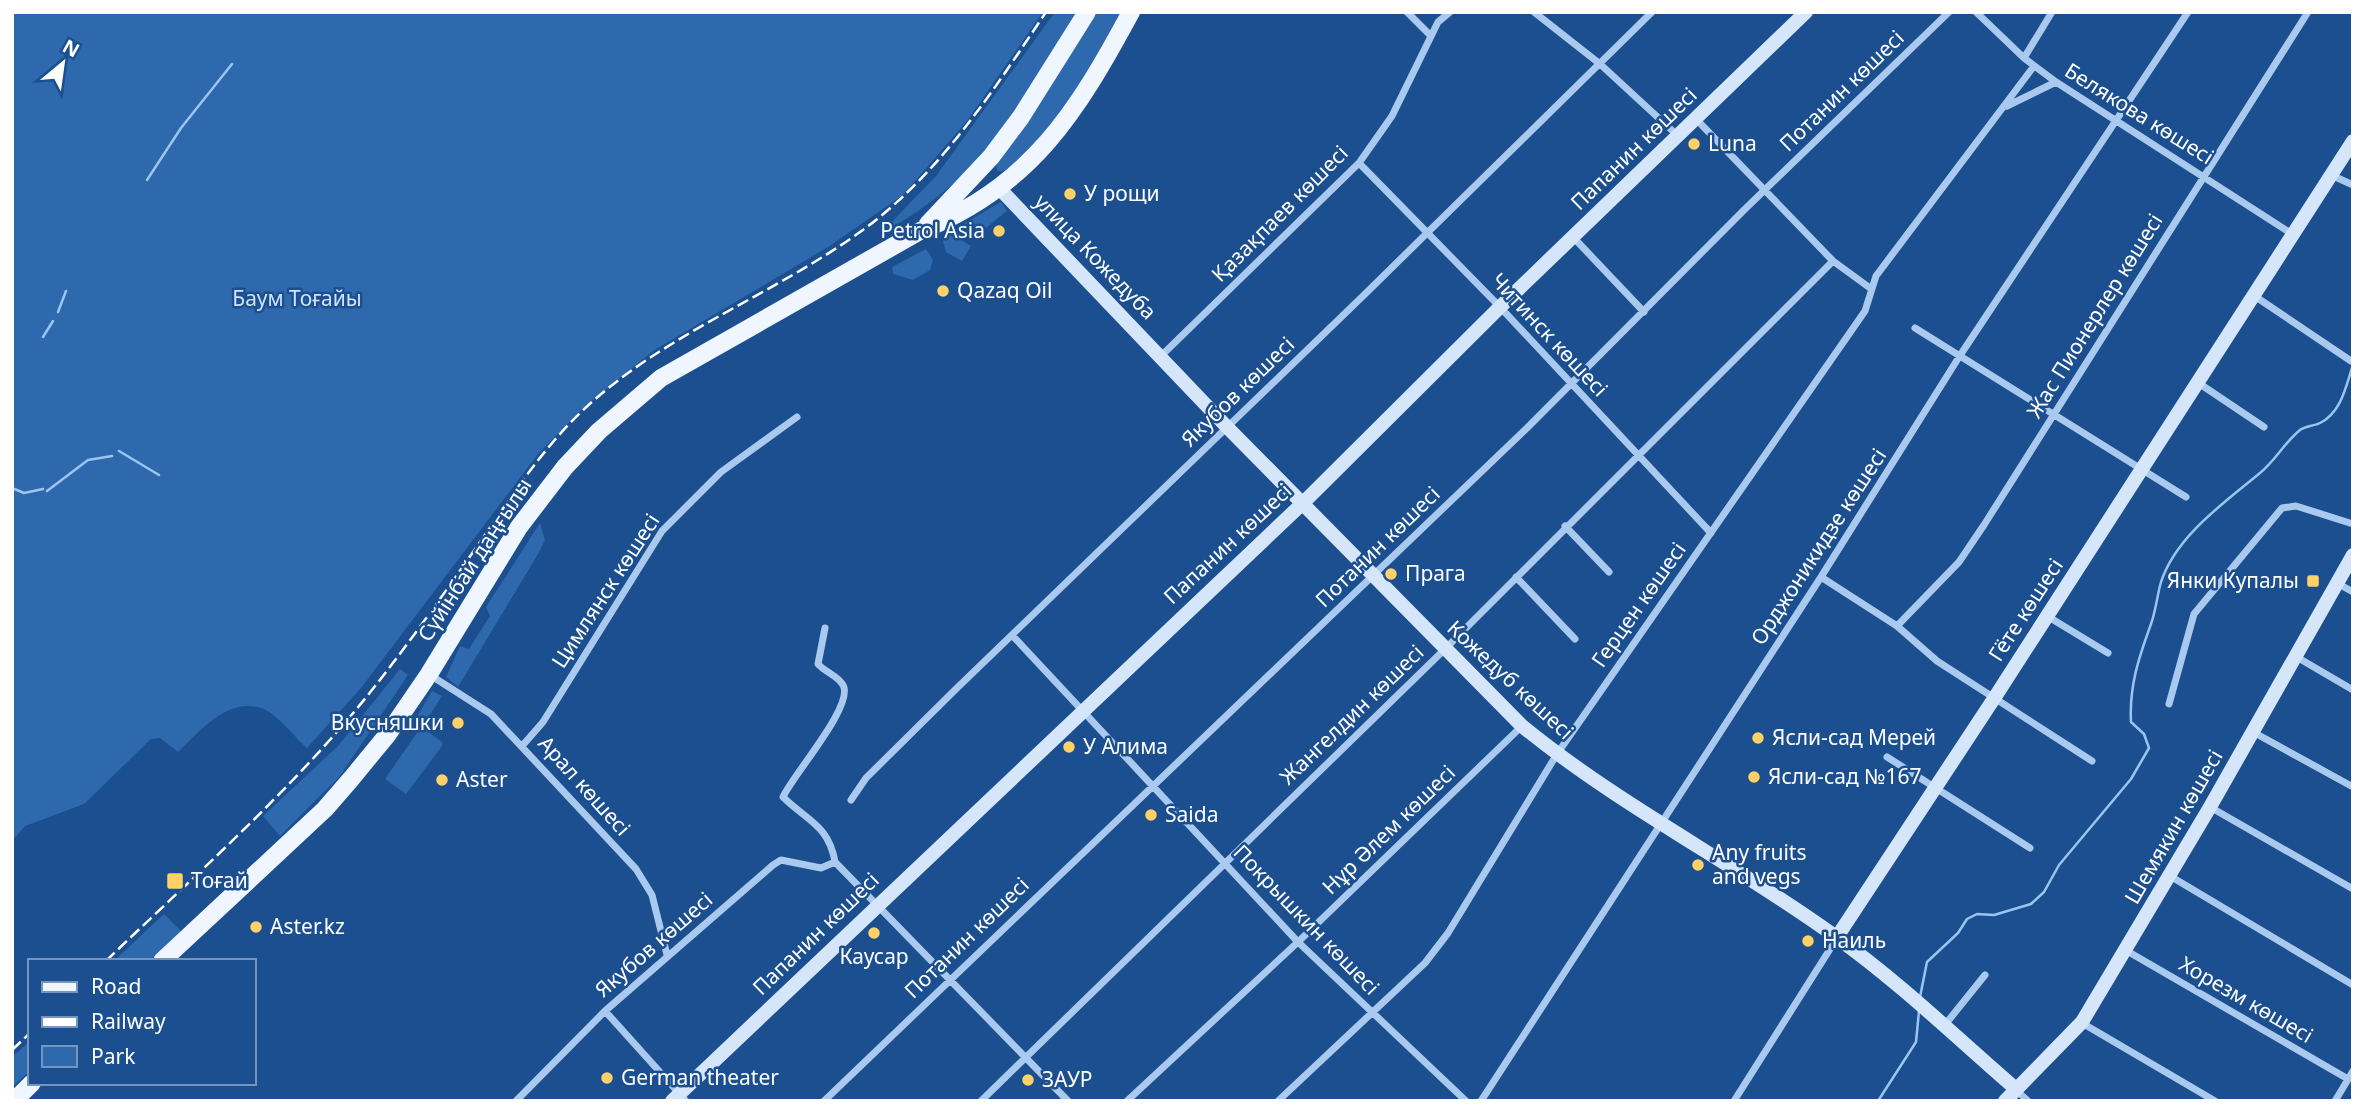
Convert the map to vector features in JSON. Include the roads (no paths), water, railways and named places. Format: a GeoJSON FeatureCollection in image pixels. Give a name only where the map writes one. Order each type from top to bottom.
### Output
{"type":"FeatureCollection","features":[{"type":"Feature","properties":{"kind":"main road","name":"Сүйінбай даңғылы"},"geometry":{"type":"LineString","coordinates":[[920,232],[991,157],[1021,117],[1087,12]]}},
{"type":"Feature","properties":{"kind":"main road","name":"Сүйінбай даңғылы"},"geometry":{"type":"LineString","coordinates":[[164,959],[325,809],[388,734],[429,674],[519,527],[565,467],[634,398],[661,378],[920,232],[944,222],[1030,163],[1055,137],[1078,106],[1131,12]]}},
{"type":"Feature","properties":{"kind":"main road"},"geometry":{"type":"LineString","coordinates":[[14,1101],[30,1085]]}},
{"type":"Feature","properties":{"kind":"street"},"geometry":{"type":"LineString","coordinates":[[1407,12],[1431,36]]}},
{"type":"Feature","properties":{"kind":"street","name":"Қазақпаев көшесі"},"geometry":{"type":"LineString","coordinates":[[1161,356],[1359,163],[1392,116],[1438,22],[1450,12]]}},
{"type":"Feature","properties":{"kind":"street"},"geometry":{"type":"LineString","coordinates":[[1534,12],[1600,64],[1677,135]]}},
{"type":"Feature","properties":{"kind":"street","name":"Якубов көшесі"},"geometry":{"type":"LineString","coordinates":[[851,800],[866,778],[1652,12]]}},
{"type":"Feature","properties":{"kind":"street","name":"Папанин көшесі"},"geometry":{"type":"LineString","coordinates":[[679,1098],[1081,710],[1304,502],[1500,307],[1806,12]]}},
{"type":"Feature","properties":{"kind":"street","name":"Потанин көшесі"},"geometry":{"type":"LineString","coordinates":[[824,1101],[1373,575],[1949,12]]}},
{"type":"Feature","properties":{"kind":"street","name":"Белякова көшесі"},"geometry":{"type":"LineString","coordinates":[[1976,12],[2024,58],[2056,82],[2292,234]]}},
{"type":"Feature","properties":{"kind":"street"},"geometry":{"type":"LineString","coordinates":[[2024,58],[2052,12]]}},
{"type":"Feature","properties":{"kind":"street","name":"Орджоникидзе көшесі"},"geometry":{"type":"LineString","coordinates":[[1481,1101],[1821,577],[1959,358],[2188,12]]}},
{"type":"Feature","properties":{"kind":"street","name":"Жас Пионерлер көшесі"},"geometry":{"type":"LineString","coordinates":[[1897,626],[1959,562],[2308,12]]}},
{"type":"Feature","properties":{"kind":"street","name":"Герцен көшесі"},"geometry":{"type":"LineString","coordinates":[[1278,1101],[1424,963],[1448,933],[1557,754],[1865,311],[1870,288],[2034,66]]}},
{"type":"Feature","properties":{"kind":"street"},"geometry":{"type":"LineString","coordinates":[[2004,108],[2056,82]]}},
{"type":"Feature","properties":{"kind":"street"},"geometry":{"type":"LineString","coordinates":[[1696,119],[1833,261],[1870,288]]}},
{"type":"Feature","properties":{"kind":"street","name":"Гёте көшесі"},"geometry":{"type":"LineString","coordinates":[[1734,1101],[1837,937],[2353,141]]}},
{"type":"Feature","properties":{"kind":"street","name":"Читинск көшесі"},"geometry":{"type":"LineString","coordinates":[[1359,163],[1500,307],[1711,533]]}},
{"type":"Feature","properties":{"kind":"street"},"geometry":{"type":"LineString","coordinates":[[2330,175],[2353,185]]}},
{"type":"Feature","properties":{"kind":"street","name":"улица Кожедуба"},"geometry":{"type":"LineString","coordinates":[[998,187],[1161,356]]}},
{"type":"Feature","properties":{"kind":"street"},"geometry":{"type":"LineString","coordinates":[[1572,237],[1644,312]]}},
{"type":"Feature","properties":{"kind":"street","name":"Жангелдин көшесі"},"geometry":{"type":"LineString","coordinates":[[981,1101],[1445,649],[1636,454],[1833,261]]}},
{"type":"Feature","properties":{"kind":"street"},"geometry":{"type":"LineString","coordinates":[[2253,295],[2351,360]]}},
{"type":"Feature","properties":{"kind":"street"},"geometry":{"type":"LineString","coordinates":[[1915,328],[2186,498]]}},
{"type":"Feature","properties":{"kind":"street","name":"Кожедуб көшесі"},"geometry":{"type":"LineString","coordinates":[[1161,356],[1522,726],[1557,754],[1660,825],[1837,937],[1944,1027]]}},
{"type":"Feature","properties":{"kind":"street"},"geometry":{"type":"LineString","coordinates":[[2197,382],[2264,427]]}},
{"type":"Feature","properties":{"kind":"street","name":"Цимлянск көшесі"},"geometry":{"type":"LineString","coordinates":[[523,745],[543,722],[662,531],[721,472],[797,417]]}},
{"type":"Feature","properties":{"kind":"street"},"geometry":{"type":"LineString","coordinates":[[2169,704],[2194,614],[2282,508],[2296,506],[2353,524]]}},
{"type":"Feature","properties":{"kind":"street"},"geometry":{"type":"LineString","coordinates":[[1565,526],[1609,572]]}},
{"type":"Feature","properties":{"kind":"street","name":"Шемякин көшесі"},"geometry":{"type":"LineString","coordinates":[[2005,1101],[2082,1022],[2170,876],[2353,555]]}},
{"type":"Feature","properties":{"kind":"street"},"geometry":{"type":"LineString","coordinates":[[1516,577],[1575,639]]}},
{"type":"Feature","properties":{"kind":"street"},"geometry":{"type":"LineString","coordinates":[[1821,577],[1897,626],[1937,661],[2092,761]]}},
{"type":"Feature","properties":{"kind":"street"},"geometry":{"type":"LineString","coordinates":[[2336,583],[2353,592]]}},
{"type":"Feature","properties":{"kind":"street"},"geometry":{"type":"LineString","coordinates":[[2047,616],[2108,653]]}},
{"type":"Feature","properties":{"kind":"street"},"geometry":{"type":"LineString","coordinates":[[825,628],[818,664],[841,682],[845,695],[834,721],[783,797],[796,810],[814,821],[832,844],[835,862],[1069,1101]]}},
{"type":"Feature","properties":{"kind":"street","name":"Покрышкин көшесі"},"geometry":{"type":"LineString","coordinates":[[1012,635],[1298,942],[1466,1101]]}},
{"type":"Feature","properties":{"kind":"street"},"geometry":{"type":"LineString","coordinates":[[2294,656],[2353,690]]}},
{"type":"Feature","properties":{"kind":"street","name":"Арал көшесі"},"geometry":{"type":"LineString","coordinates":[[429,674],[492,714],[636,869],[652,895],[667,955]]}},
{"type":"Feature","properties":{"kind":"street","name":"Нұр Әлем көшесі"},"geometry":{"type":"LineString","coordinates":[[1127,1101],[1298,942],[1522,726]]}},
{"type":"Feature","properties":{"kind":"street"},"geometry":{"type":"LineString","coordinates":[[2252,732],[2353,787]]}},
{"type":"Feature","properties":{"kind":"street"},"geometry":{"type":"LineString","coordinates":[[1888,757],[2030,848]]}},
{"type":"Feature","properties":{"kind":"street"},"geometry":{"type":"LineString","coordinates":[[2210,807],[2353,889]]}},
{"type":"Feature","properties":{"kind":"street","name":"Якубов көшесі"},"geometry":{"type":"LineString","coordinates":[[516,1101],[605,1012],[667,955],[781,860],[821,868],[835,862]]}},
{"type":"Feature","properties":{"kind":"street"},"geometry":{"type":"LineString","coordinates":[[2170,876],[2353,985]]}},
{"type":"Feature","properties":{"kind":"street","name":"Хорезм көшесі"},"geometry":{"type":"LineString","coordinates":[[2126,951],[2348,1079]]}},
{"type":"Feature","properties":{"kind":"street"},"geometry":{"type":"LineString","coordinates":[[1985,975],[1944,1027],[2028,1101]]}},
{"type":"Feature","properties":{"kind":"street"},"geometry":{"type":"LineString","coordinates":[[605,1012],[679,1098]]}},
{"type":"Feature","properties":{"kind":"street"},"geometry":{"type":"LineString","coordinates":[[2082,1022],[2215,1101]]}},
{"type":"Feature","properties":{"kind":"street"},"geometry":{"type":"LineString","coordinates":[[2335,1101],[2353,1071]]}},
{"type":"Feature","properties":{"kind":"waterway"},"geometry":{"type":"LineString","coordinates":[[147,180],[181,128],[232,64]]}},
{"type":"Feature","properties":{"kind":"waterway"},"geometry":{"type":"LineString","coordinates":[[58,312],[66,291]]}},
{"type":"Feature","properties":{"kind":"waterway"},"geometry":{"type":"LineString","coordinates":[[43,337],[53,321]]}},
{"type":"Feature","properties":{"kind":"waterway"},"geometry":{"type":"LineString","coordinates":[[1920,997],[1927,962],[1958,933],[1967,919],[1977,914],[1994,915],[2031,904],[2044,892],[2059,865],[2131,779],[2149,748],[2144,734],[2131,722],[2133,684],[2168,565],[2203,521],[2265,468],[2295,435],[2302,429],[2320,423],[2333,412],[2342,397],[2353,365]]}},
{"type":"Feature","properties":{"kind":"waterway"},"geometry":{"type":"LineString","coordinates":[[119,451],[159,475]]}},
{"type":"Feature","properties":{"kind":"waterway"},"geometry":{"type":"LineString","coordinates":[[47,491],[88,460],[112,456]]}},
{"type":"Feature","properties":{"kind":"waterway"},"geometry":{"type":"LineString","coordinates":[[12,488],[24,493],[43,489]]}},
{"type":"Feature","properties":{"kind":"waterway"},"geometry":{"type":"LineString","coordinates":[[1878,1101],[1916,1042],[1919,1011]]}},
{"type":"Feature","properties":{"kind":"railway"},"geometry":{"type":"LineString","coordinates":[[108,959],[241,832],[338,731],[411,639],[527,475],[580,413],[643,362],[819,259],[883,214],[936,162],[960,134],[1046,12]]}},
{"type":"Feature","properties":{"kind":"railway"},"geometry":{"type":"LineString","coordinates":[[12,1050],[28,1035]]}},
{"type":"Feature","properties":{"kind":"place","name":"Luna"},"geometry":{"type":"Point","coordinates":[1694,144]}},
{"type":"Feature","properties":{"kind":"place","name":"У рощи"},"geometry":{"type":"Point","coordinates":[1070,194]}},
{"type":"Feature","properties":{"kind":"place","name":"Petrol Asia"},"geometry":{"type":"Point","coordinates":[999,231]}},
{"type":"Feature","properties":{"kind":"place","name":"Qazaq Oil"},"geometry":{"type":"Point","coordinates":[943,291]}},
{"type":"Feature","properties":{"kind":"place","name":"Прага"},"geometry":{"type":"Point","coordinates":[1391,574]}},
{"type":"Feature","properties":{"kind":"place","name":"Янки Купалы"},"geometry":{"type":"Point","coordinates":[2313,581]}},
{"type":"Feature","properties":{"kind":"place","name":"Вкусняшки"},"geometry":{"type":"Point","coordinates":[458,723]}},
{"type":"Feature","properties":{"kind":"place","name":"Ясли-сад Мерей"},"geometry":{"type":"Point","coordinates":[1758,738]}},
{"type":"Feature","properties":{"kind":"place","name":"У Алима"},"geometry":{"type":"Point","coordinates":[1069,747]}},
{"type":"Feature","properties":{"kind":"place","name":"Ясли-сад №167"},"geometry":{"type":"Point","coordinates":[1754,777]}},
{"type":"Feature","properties":{"kind":"place","name":"Aster"},"geometry":{"type":"Point","coordinates":[442,780]}},
{"type":"Feature","properties":{"kind":"place","name":"Saida"},"geometry":{"type":"Point","coordinates":[1151,815]}},
{"type":"Feature","properties":{"kind":"place","name":"Any fruits and vegs"},"geometry":{"type":"Point","coordinates":[1698,865]}},
{"type":"Feature","properties":{"kind":"place","name":"Тоғай"},"geometry":{"type":"Point","coordinates":[175,881]}},
{"type":"Feature","properties":{"kind":"place","name":"Aster.kz"},"geometry":{"type":"Point","coordinates":[256,927]}},
{"type":"Feature","properties":{"kind":"place","name":"Каусар"},"geometry":{"type":"Point","coordinates":[874,933]}},
{"type":"Feature","properties":{"kind":"place","name":"Наиль"},"geometry":{"type":"Point","coordinates":[1808,941]}},
{"type":"Feature","properties":{"kind":"place","name":"German theater"},"geometry":{"type":"Point","coordinates":[607,1078]}},
{"type":"Feature","properties":{"kind":"place","name":"ЗАУР"},"geometry":{"type":"Point","coordinates":[1028,1080]}},
{"type":"Feature","properties":{"kind":"park label","name":"Баум Тоғайы"},"geometry":{"type":"Point","coordinates":[297,299]}}]}
